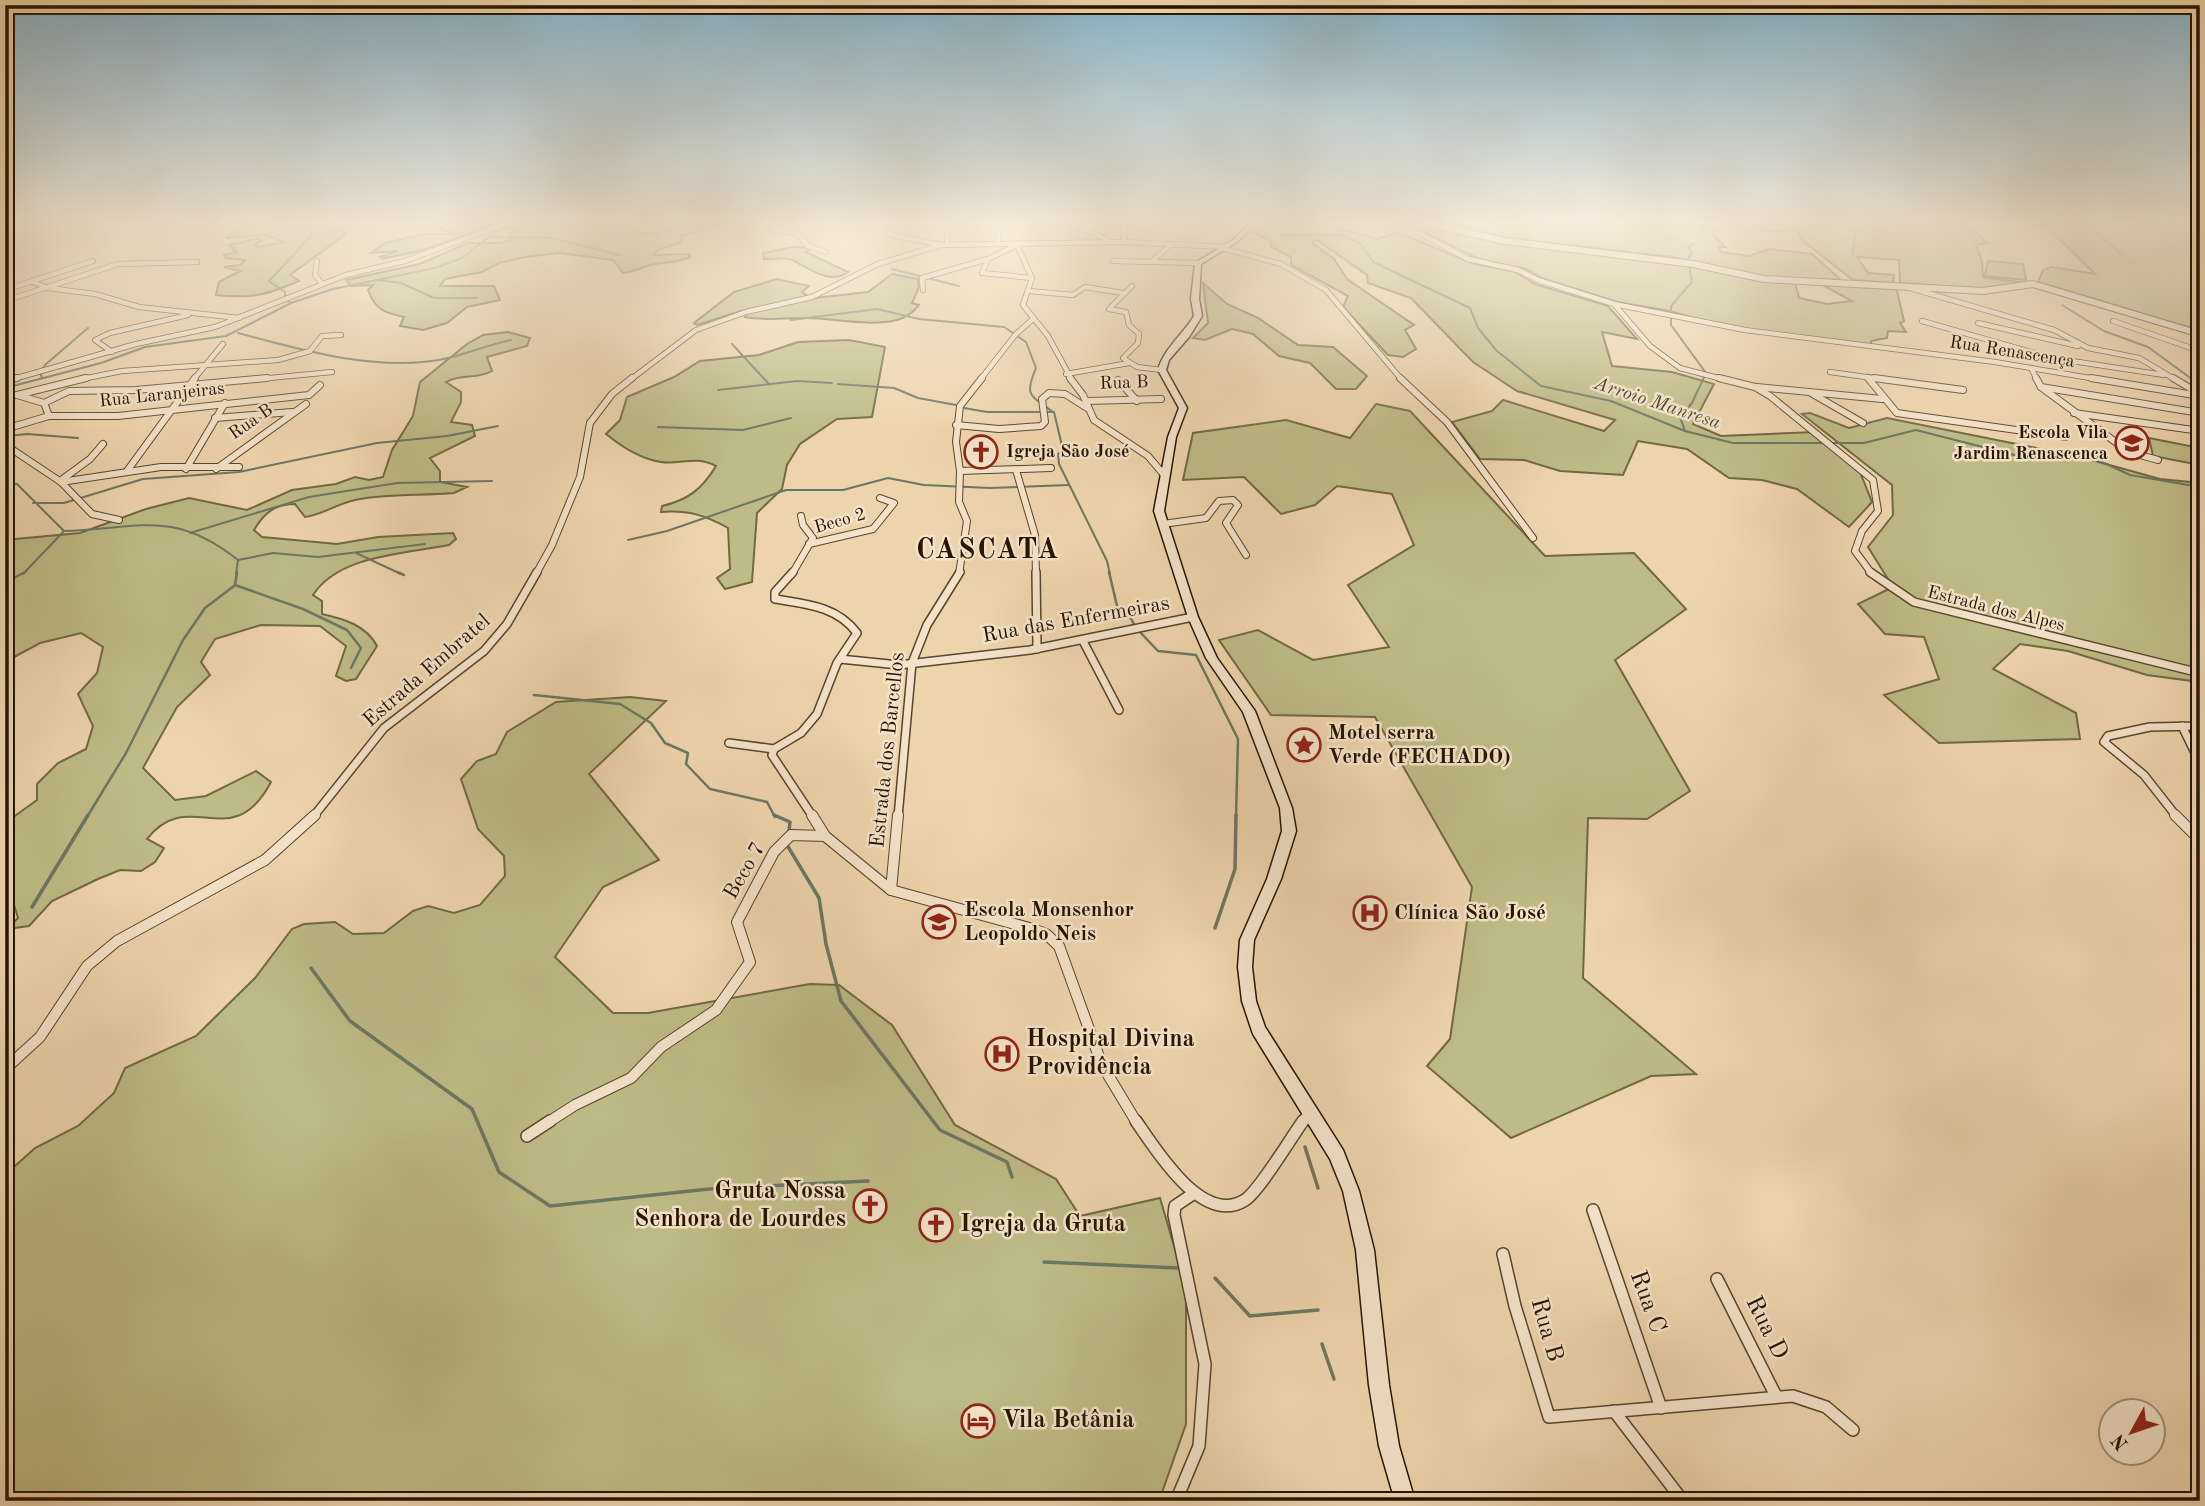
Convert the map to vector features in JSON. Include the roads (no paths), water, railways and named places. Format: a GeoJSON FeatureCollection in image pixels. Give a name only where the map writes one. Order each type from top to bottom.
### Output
{"type":"FeatureCollection","features":[{"type":"Feature","properties":{"kind":"main road"},"geometry":{"type":"LineString","coordinates":[[1195,294],[1198,316],[1165,359],[1162,370],[1183,408],[1172,437],[1159,499],[1163,524],[1179,565],[1193,617],[1212,658],[1249,711],[1286,808],[1289,831],[1284,851],[1247,940],[1245,967],[1249,1001],[1258,1029],[1337,1156],[1352,1191],[1365,1250],[1379,1385],[1389,1446],[1405,1501]]}},
{"type":"Feature","properties":{"kind":"street"},"geometry":{"type":"LineString","coordinates":[[5,301],[27,294]]}},
{"type":"Feature","properties":{"kind":"street"},"geometry":{"type":"LineString","coordinates":[[96,294],[139,307],[241,318]]}},
{"type":"Feature","properties":{"kind":"street"},"geometry":{"type":"LineString","coordinates":[[5,381],[241,318],[292,294]]}},
{"type":"Feature","properties":{"kind":"street","name":"Estrada Embratel"},"geometry":{"type":"LineString","coordinates":[[5,1069],[40,1037],[96,957],[117,942],[265,860],[285,845],[325,806],[351,766],[384,729],[484,651],[507,624],[552,545],[580,477],[590,423],[612,394],[679,340],[696,330],[746,312],[816,294]]}},
{"type":"Feature","properties":{"kind":"street"},"geometry":{"type":"LineString","coordinates":[[1028,294],[1023,305],[1032,320],[1048,335],[1066,373],[1094,420],[1148,456],[1165,476]]}},
{"type":"Feature","properties":{"kind":"street"},"geometry":{"type":"LineString","coordinates":[[1122,294],[1109,309],[1126,312],[1129,325],[1139,334],[1138,343],[1123,357],[1129,363]]}},
{"type":"Feature","properties":{"kind":"street"},"geometry":{"type":"LineString","coordinates":[[1330,294],[1396,374],[1447,422],[1533,538]]}},
{"type":"Feature","properties":{"kind":"street"},"geometry":{"type":"LineString","coordinates":[[1582,294],[1614,304]]}},
{"type":"Feature","properties":{"kind":"street"},"geometry":{"type":"LineString","coordinates":[[1932,294],[2054,330],[2088,348]]}},
{"type":"Feature","properties":{"kind":"street"},"geometry":{"type":"LineString","coordinates":[[2067,294],[2200,334]]}},
{"type":"Feature","properties":{"kind":"street","name":"Rua Renascença"},"geometry":{"type":"LineString","coordinates":[[1614,304],[1745,330],[2031,368],[2200,395]]}},
{"type":"Feature","properties":{"kind":"street","name":"Estrada dos Alpes"},"geometry":{"type":"LineString","coordinates":[[1614,304],[1650,346],[1680,368],[1755,387],[1819,433],[1873,480],[1878,511],[1862,531],[1855,551],[1865,570],[1885,586],[1933,609],[2200,673]]}},
{"type":"Feature","properties":{"kind":"street"},"geometry":{"type":"LineString","coordinates":[[112,352],[95,340],[110,333],[197,313]]}},
{"type":"Feature","properties":{"kind":"street","name":"Estrada dos Barcellos"},"geometry":{"type":"LineString","coordinates":[[891,890],[912,663],[927,625],[962,569],[967,521],[959,502],[960,471],[956,425],[960,406],[1016,334],[1032,320]]}},
{"type":"Feature","properties":{"kind":"street"},"geometry":{"type":"LineString","coordinates":[[1922,321],[2052,358],[2171,376]]}},
{"type":"Feature","properties":{"kind":"street"},"geometry":{"type":"LineString","coordinates":[[2113,321],[2200,351]]}},
{"type":"Feature","properties":{"kind":"street"},"geometry":{"type":"LineString","coordinates":[[1978,323],[2139,358],[2200,395]]}},
{"type":"Feature","properties":{"kind":"street"},"geometry":{"type":"LineString","coordinates":[[332,372],[188,386],[69,391],[44,403],[17,395],[44,386],[122,371],[278,360],[310,351],[322,336],[341,335]]}},
{"type":"Feature","properties":{"kind":"street"},"geometry":{"type":"LineString","coordinates":[[127,471],[188,386],[223,344]]}},
{"type":"Feature","properties":{"kind":"street"},"geometry":{"type":"LineString","coordinates":[[2039,370],[2052,358]]}},
{"type":"Feature","properties":{"kind":"street"},"geometry":{"type":"LineString","coordinates":[[1066,373],[1129,363],[1162,370]]}},
{"type":"Feature","properties":{"kind":"street"},"geometry":{"type":"LineString","coordinates":[[2031,368],[2041,387],[2074,413],[2129,452],[2158,460]]}},
{"type":"Feature","properties":{"kind":"street"},"geometry":{"type":"LineString","coordinates":[[1830,372],[1963,390]]}},
{"type":"Feature","properties":{"kind":"street"},"geometry":{"type":"LineString","coordinates":[[1867,377],[1892,411],[2066,437]]}},
{"type":"Feature","properties":{"kind":"street"},"geometry":{"type":"LineString","coordinates":[[1118,380],[1137,401]]}},
{"type":"Feature","properties":{"kind":"street","name":"Rua Laranjeiras"},"geometry":{"type":"LineString","coordinates":[[5,432],[49,416],[118,416],[309,395],[320,384]]}},
{"type":"Feature","properties":{"kind":"street"},"geometry":{"type":"LineString","coordinates":[[1755,387],[1882,399]]}},
{"type":"Feature","properties":{"kind":"street"},"geometry":{"type":"LineString","coordinates":[[2041,387],[2200,413]]}},
{"type":"Feature","properties":{"kind":"street"},"geometry":{"type":"LineString","coordinates":[[1809,392],[1863,424]]}},
{"type":"Feature","properties":{"kind":"street"},"geometry":{"type":"LineString","coordinates":[[956,425],[999,429],[1041,426],[1045,422],[1042,399],[1049,393],[1065,394],[1087,405]]}},
{"type":"Feature","properties":{"kind":"street","name":"Rua B"},"geometry":{"type":"LineString","coordinates":[[1087,405],[1161,398]]}},
{"type":"Feature","properties":{"kind":"street"},"geometry":{"type":"LineString","coordinates":[[44,403],[49,416]]}},
{"type":"Feature","properties":{"kind":"street"},"geometry":{"type":"LineString","coordinates":[[186,468],[225,403]]}},
{"type":"Feature","properties":{"kind":"street","name":"Rua B"},"geometry":{"type":"LineString","coordinates":[[216,470],[306,404]]}},
{"type":"Feature","properties":{"kind":"street"},"geometry":{"type":"LineString","coordinates":[[215,418],[296,412]]}},
{"type":"Feature","properties":{"kind":"street"},"geometry":{"type":"LineString","coordinates":[[2074,413],[2200,431]]}},
{"type":"Feature","properties":{"kind":"street"},"geometry":{"type":"LineString","coordinates":[[5,432],[10,448],[60,482],[92,514],[119,520]]}},
{"type":"Feature","properties":{"kind":"street"},"geometry":{"type":"LineString","coordinates":[[60,482],[103,444]]}},
{"type":"Feature","properties":{"kind":"street"},"geometry":{"type":"LineString","coordinates":[[60,482],[161,467],[216,470],[239,467]]}},
{"type":"Feature","properties":{"kind":"street"},"geometry":{"type":"LineString","coordinates":[[960,471],[1051,468]]}},
{"type":"Feature","properties":{"kind":"street"},"geometry":{"type":"LineString","coordinates":[[1016,470],[1035,535],[1037,649]]}},
{"type":"Feature","properties":{"kind":"street","name":"Beco 2"},"geometry":{"type":"LineString","coordinates":[[809,544],[873,529],[894,503],[880,498]]}},
{"type":"Feature","properties":{"kind":"street"},"geometry":{"type":"LineString","coordinates":[[1163,524],[1199,521],[1211,513],[1219,501],[1233,500],[1238,505],[1226,523],[1246,555]]}},
{"type":"Feature","properties":{"kind":"street"},"geometry":{"type":"LineString","coordinates":[[729,743],[774,749],[801,733],[817,714],[840,659],[857,634],[849,622],[817,604],[775,599],[775,592],[792,574],[813,538],[803,525],[801,516]]}},
{"type":"Feature","properties":{"kind":"street","name":"Rua das Enfermeiras"},"geometry":{"type":"LineString","coordinates":[[840,659],[899,665],[1037,649],[1193,617]]}},
{"type":"Feature","properties":{"kind":"street"},"geometry":{"type":"LineString","coordinates":[[1083,641],[1119,710]]}},
{"type":"Feature","properties":{"kind":"street"},"geometry":{"type":"LineString","coordinates":[[2182,726],[2200,763]]}},
{"type":"Feature","properties":{"kind":"street"},"geometry":{"type":"LineString","coordinates":[[2198,833],[2172,812],[2144,775],[2104,742],[2108,736],[2150,727],[2200,726]]}},
{"type":"Feature","properties":{"kind":"street"},"geometry":{"type":"LineString","coordinates":[[774,749],[772,755],[825,835],[891,890],[1033,929],[1046,934],[1059,946],[1110,1081],[1147,1136],[1193,1194],[1211,1205],[1233,1206],[1247,1199],[1309,1113]]}},
{"type":"Feature","properties":{"kind":"street","name":"Beco 7"},"geometry":{"type":"LineString","coordinates":[[527,1136],[575,1105],[631,1078],[661,1047],[716,1010],[750,962],[737,922],[760,877],[785,838],[796,833],[825,835]]}},
{"type":"Feature","properties":{"kind":"street"},"geometry":{"type":"LineString","coordinates":[[1176,1501],[1199,1446],[1205,1364],[1174,1215],[1175,1206],[1193,1194]]}},
{"type":"Feature","properties":{"kind":"street","name":"Rua C"},"geometry":{"type":"LineString","coordinates":[[1593,1210],[1661,1408]]}},
{"type":"Feature","properties":{"kind":"street","name":"Rua B"},"geometry":{"type":"LineString","coordinates":[[1503,1254],[1515,1306],[1549,1417],[1614,1411]]}},
{"type":"Feature","properties":{"kind":"street","name":"Rua D"},"geometry":{"type":"LineString","coordinates":[[1717,1279],[1776,1396]]}},
{"type":"Feature","properties":{"kind":"street"},"geometry":{"type":"LineString","coordinates":[[1614,1411],[1776,1396],[1811,1399],[1837,1413],[1853,1430]]}},
{"type":"Feature","properties":{"kind":"street"},"geometry":{"type":"LineString","coordinates":[[1614,1411],[1683,1501]]}},
{"type":"Feature","properties":{"kind":"waterway"},"geometry":{"type":"LineString","coordinates":[[285,294],[285,298],[291,303]]}},
{"type":"Feature","properties":{"kind":"waterway"},"geometry":{"type":"LineString","coordinates":[[291,303],[317,294]]}},
{"type":"Feature","properties":{"kind":"waterway"},"geometry":{"type":"LineString","coordinates":[[426,294],[434,298],[477,298]]}},
{"type":"Feature","properties":{"kind":"waterway","name":"Arroio Manresa"},"geometry":{"type":"LineString","coordinates":[[1441,294],[1470,308],[1478,328],[1497,351],[1541,386],[1611,401],[1685,431]]}},
{"type":"Feature","properties":{"kind":"waterway"},"geometry":{"type":"LineString","coordinates":[[1681,294],[1671,306],[1671,325],[1706,373],[1692,403],[1680,417],[1685,431]]}},
{"type":"Feature","properties":{"kind":"waterway"},"geometry":{"type":"LineString","coordinates":[[5,388],[101,363],[145,347],[226,336],[291,303]]}},
{"type":"Feature","properties":{"kind":"waterway"},"geometry":{"type":"LineString","coordinates":[[2062,305],[2104,331],[2148,347],[2200,385]]}},
{"type":"Feature","properties":{"kind":"waterway"},"geometry":{"type":"LineString","coordinates":[[791,320],[877,309],[919,319],[1004,327],[1026,342],[1036,368],[1030,384],[1031,394],[1053,412]]}},
{"type":"Feature","properties":{"kind":"waterway"},"geometry":{"type":"LineString","coordinates":[[42,378],[40,372],[45,365],[88,328]]}},
{"type":"Feature","properties":{"kind":"waterway"},"geometry":{"type":"LineString","coordinates":[[238,333],[337,357],[388,363],[439,360],[511,340]]}},
{"type":"Feature","properties":{"kind":"waterway"},"geometry":{"type":"LineString","coordinates":[[732,344],[768,383]]}},
{"type":"Feature","properties":{"kind":"waterway"},"geometry":{"type":"LineString","coordinates":[[718,390],[797,381],[832,383]]}},
{"type":"Feature","properties":{"kind":"waterway"},"geometry":{"type":"LineString","coordinates":[[838,384],[894,388],[918,398],[956,405]]}},
{"type":"Feature","properties":{"kind":"waterway"},"geometry":{"type":"LineString","coordinates":[[964,408],[987,412],[1053,412]]}},
{"type":"Feature","properties":{"kind":"waterway"},"geometry":{"type":"LineString","coordinates":[[1053,412],[1063,450],[1058,454],[1059,464],[1107,561],[1110,574]]}},
{"type":"Feature","properties":{"kind":"waterway"},"geometry":{"type":"LineString","coordinates":[[658,427],[743,430],[791,418]]}},
{"type":"Feature","properties":{"kind":"waterway"},"geometry":{"type":"LineString","coordinates":[[36,503],[64,503],[143,479],[239,472],[377,443],[447,436],[498,426]]}},
{"type":"Feature","properties":{"kind":"waterway","name":"Arroio Manresa"},"geometry":{"type":"LineString","coordinates":[[1831,443],[1864,443],[1916,430],[2014,455],[2035,457],[2069,450],[2083,453],[2130,475],[2200,487]]}},
{"type":"Feature","properties":{"kind":"waterway","name":"Arroio Manresa"},"geometry":{"type":"LineString","coordinates":[[1685,431],[1733,443],[1825,443]]}},
{"type":"Feature","properties":{"kind":"waterway"},"geometry":{"type":"LineString","coordinates":[[8,436],[27,434],[78,438]]}},
{"type":"Feature","properties":{"kind":"waterway"},"geometry":{"type":"LineString","coordinates":[[628,540],[667,531],[786,490],[843,490],[888,478],[924,485],[990,488],[1069,485]]}},
{"type":"Feature","properties":{"kind":"waterway"},"geometry":{"type":"LineString","coordinates":[[192,532],[309,497],[397,483],[492,481]]}},
{"type":"Feature","properties":{"kind":"waterway"},"geometry":{"type":"LineString","coordinates":[[5,483],[17,484],[36,503]]}},
{"type":"Feature","properties":{"kind":"waterway"},"geometry":{"type":"LineString","coordinates":[[36,503],[64,531]]}},
{"type":"Feature","properties":{"kind":"waterway"},"geometry":{"type":"LineString","coordinates":[[64,531],[154,525],[192,532]]}},
{"type":"Feature","properties":{"kind":"waterway"},"geometry":{"type":"LineString","coordinates":[[25,572],[64,531]]}},
{"type":"Feature","properties":{"kind":"waterway"},"geometry":{"type":"LineString","coordinates":[[192,532],[238,560]]}},
{"type":"Feature","properties":{"kind":"waterway"},"geometry":{"type":"LineString","coordinates":[[238,560],[273,553],[318,557],[425,544]]}},
{"type":"Feature","properties":{"kind":"waterway"},"geometry":{"type":"LineString","coordinates":[[356,553],[401,574]]}},
{"type":"Feature","properties":{"kind":"waterway"},"geometry":{"type":"LineString","coordinates":[[236,574],[238,560]]}},
{"type":"Feature","properties":{"kind":"waterway"},"geometry":{"type":"LineString","coordinates":[[5,583],[25,572]]}},
{"type":"Feature","properties":{"kind":"waterway"},"geometry":{"type":"LineString","coordinates":[[237,572],[235,585],[303,609],[347,630],[361,648],[351,668]]}},
{"type":"Feature","properties":{"kind":"waterway"},"geometry":{"type":"LineString","coordinates":[[397,572],[404,575]]}},
{"type":"Feature","properties":{"kind":"waterway"},"geometry":{"type":"LineString","coordinates":[[1109,572],[1118,610],[1130,617],[1135,626]]}},
{"type":"Feature","properties":{"kind":"waterway"},"geometry":{"type":"LineString","coordinates":[[87,817],[126,753],[183,640],[205,608],[234,586]]}},
{"type":"Feature","properties":{"kind":"waterway"},"geometry":{"type":"LineString","coordinates":[[1139,631],[1158,651],[1196,655],[1238,739],[1236,817]]}},
{"type":"Feature","properties":{"kind":"waterway"},"geometry":{"type":"LineString","coordinates":[[534,695],[620,704],[651,723],[665,743],[688,753],[686,764],[710,789],[767,802],[775,817]]}},
{"type":"Feature","properties":{"kind":"waterway"},"geometry":{"type":"LineString","coordinates":[[32,907],[88,815]]}},
{"type":"Feature","properties":{"kind":"waterway"},"geometry":{"type":"LineString","coordinates":[[774,815],[790,822],[789,831]]}},
{"type":"Feature","properties":{"kind":"waterway"},"geometry":{"type":"LineString","coordinates":[[1215,928],[1235,869],[1236,815]]}},
{"type":"Feature","properties":{"kind":"waterway"},"geometry":{"type":"LineString","coordinates":[[787,845],[819,898],[826,944],[841,1001],[940,1130],[1007,1162],[1012,1177]]}},
{"type":"Feature","properties":{"kind":"waterway"},"geometry":{"type":"LineString","coordinates":[[311,968],[350,1021],[472,1109],[499,1172],[550,1206],[709,1189],[868,1181]]}},
{"type":"Feature","properties":{"kind":"waterway"},"geometry":{"type":"LineString","coordinates":[[1305,1147],[1318,1188]]}},
{"type":"Feature","properties":{"kind":"waterway"},"geometry":{"type":"LineString","coordinates":[[1044,1262],[1178,1268]]}},
{"type":"Feature","properties":{"kind":"waterway"},"geometry":{"type":"LineString","coordinates":[[1215,1278],[1250,1316],[1318,1310]]}},
{"type":"Feature","properties":{"kind":"waterway"},"geometry":{"type":"LineString","coordinates":[[1322,1344],[1334,1379]]}},
{"type":"Feature","properties":{"kind":"place","name":"Escola Vila Jardim Renascenca"},"geometry":{"type":"Point","coordinates":[2132,443]}},
{"type":"Feature","properties":{"kind":"place","name":"Igreja São José"},"geometry":{"type":"Point","coordinates":[981,452]}},
{"type":"Feature","properties":{"kind":"place","name":"Motel serra Verde (FECHADO)"},"geometry":{"type":"Point","coordinates":[1304,745]}},
{"type":"Feature","properties":{"kind":"place","name":"Clínica São José"},"geometry":{"type":"Point","coordinates":[1370,913]}},
{"type":"Feature","properties":{"kind":"place","name":"Escola Monsenhor Leopoldo Neis"},"geometry":{"type":"Point","coordinates":[939,922]}},
{"type":"Feature","properties":{"kind":"place","name":"Hospital Divina Providência"},"geometry":{"type":"Point","coordinates":[1002,1054]}},
{"type":"Feature","properties":{"kind":"place","name":"Gruta Nossa Senhora de Lourdes"},"geometry":{"type":"Point","coordinates":[870,1206]}},
{"type":"Feature","properties":{"kind":"place","name":"Igreja da Gruta"},"geometry":{"type":"Point","coordinates":[936,1225]}},
{"type":"Feature","properties":{"kind":"place","name":"Vila Betânia"},"geometry":{"type":"Point","coordinates":[978,1421]}},
{"type":"Feature","properties":{"kind":"district","name":"CASCATA"},"geometry":{"type":"Point","coordinates":[988,551]}}]}
